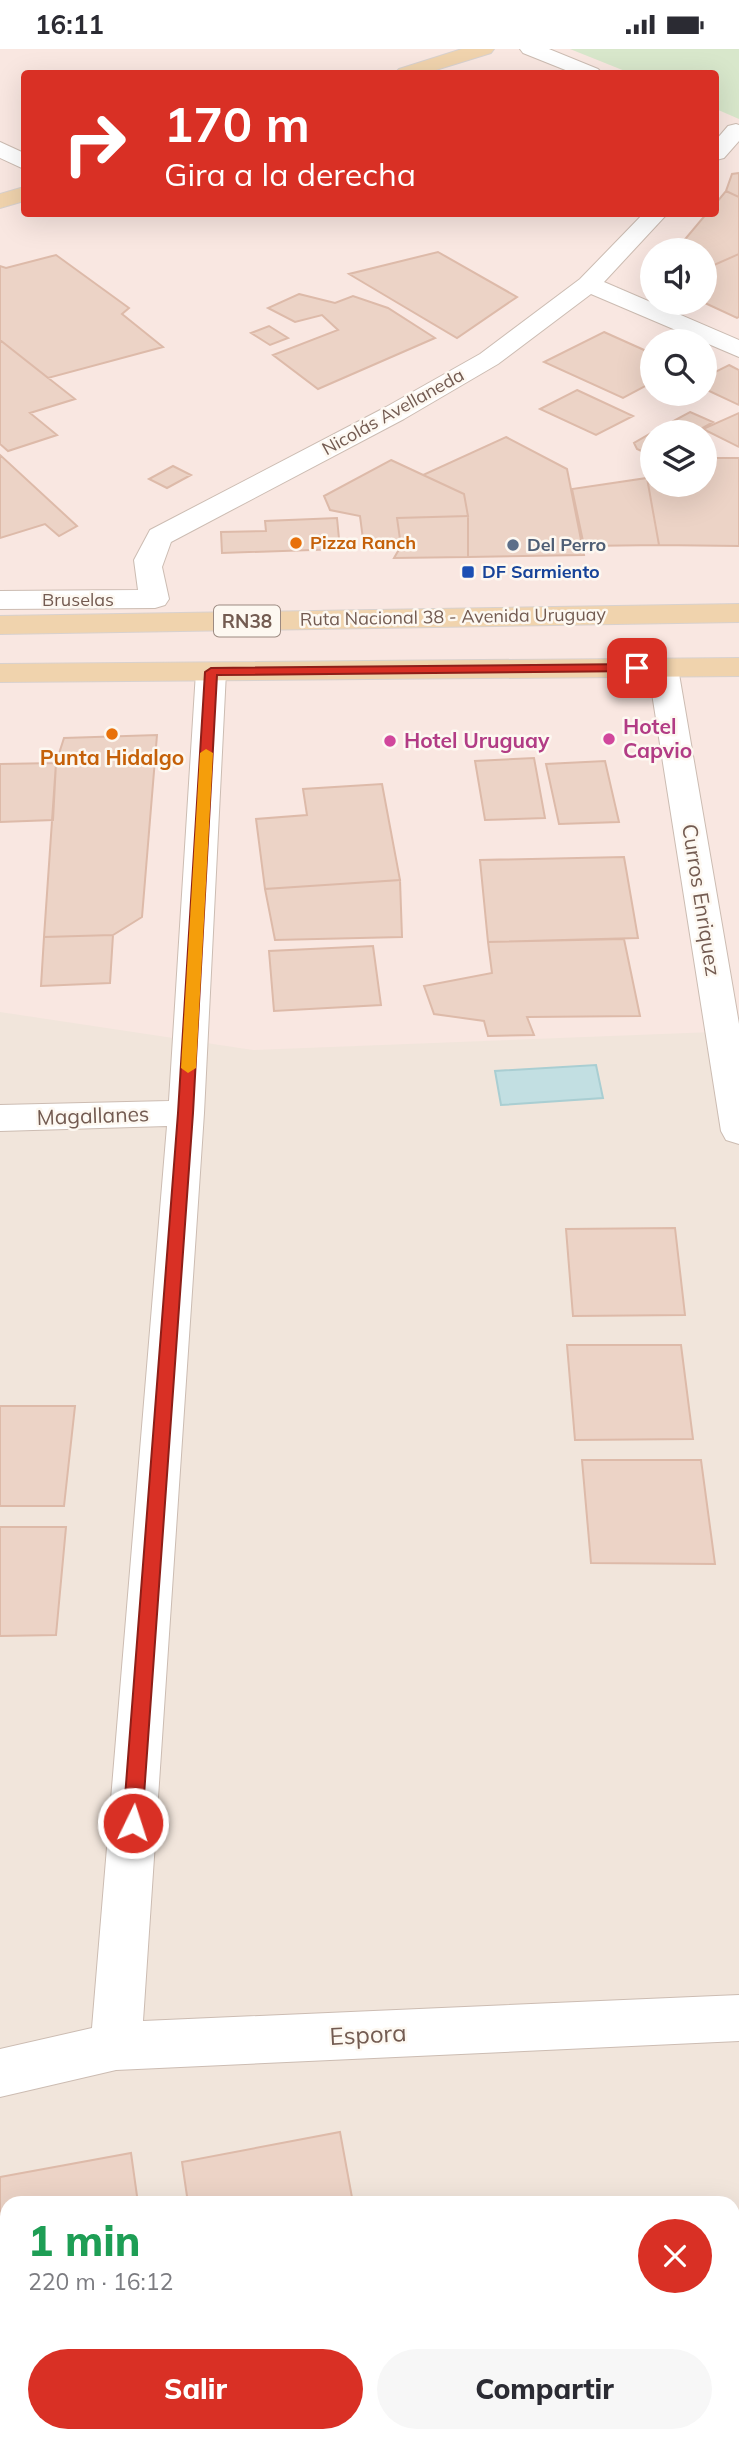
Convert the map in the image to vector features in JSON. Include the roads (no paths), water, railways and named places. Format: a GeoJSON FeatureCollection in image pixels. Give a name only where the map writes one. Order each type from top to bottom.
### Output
{"type":"FeatureCollection","features":[{"type":"Feature","properties":{"kind":"main road"},"geometry":{"type":"LineString","coordinates":[[416,70],[484,49]]}},
{"type":"Feature","properties":{"kind":"main road"},"geometry":{"type":"LineString","coordinates":[[0,201],[21,195]]}},
{"type":"Feature","properties":{"kind":"main road"},"geometry":{"type":"LineString","coordinates":[[155,599],[462,603],[494,615]]}},
{"type":"Feature","properties":{"kind":"main road","name":"Ruta Nacional 38 - Avenida Uruguay"},"geometry":{"type":"LineString","coordinates":[[0,625],[494,615],[739,614]]}},
{"type":"Feature","properties":{"kind":"main road"},"geometry":{"type":"LineString","coordinates":[[0,648],[46,645],[245,644],[372,618]]}},
{"type":"Feature","properties":{"kind":"main road"},"geometry":{"type":"LineString","coordinates":[[663,668],[661,651],[667,643],[691,637],[739,637]]}},
{"type":"Feature","properties":{"kind":"main road"},"geometry":{"type":"LineString","coordinates":[[0,673],[739,667]]}},
{"type":"Feature","properties":{"kind":"street"},"geometry":{"type":"LineString","coordinates":[[530,49],[583,70]]}},
{"type":"Feature","properties":{"kind":"street"},"geometry":{"type":"LineString","coordinates":[[719,148],[730,129]]}},
{"type":"Feature","properties":{"kind":"street"},"geometry":{"type":"LineString","coordinates":[[0,149],[21,160]]}},
{"type":"Feature","properties":{"kind":"street","name":"Nicolás Avellaneda"},"geometry":{"type":"LineString","coordinates":[[155,599],[146,572],[149,553],[160,536],[395,413],[489,359],[589,284],[653,217]]}},
{"type":"Feature","properties":{"kind":"street"},"geometry":{"type":"LineString","coordinates":[[589,284],[739,349]]}},
{"type":"Feature","properties":{"kind":"street","name":"Bruselas"},"geometry":{"type":"LineString","coordinates":[[0,600],[155,599]]}},
{"type":"Feature","properties":{"kind":"street","name":"Curros Enriquez"},"geometry":{"type":"LineString","coordinates":[[663,668],[739,1131]]}},
{"type":"Feature","properties":{"kind":"street"},"geometry":{"type":"LineString","coordinates":[[116,2046],[186,1113],[211,672]]}},
{"type":"Feature","properties":{"kind":"street","name":"Magallanes"},"geometry":{"type":"LineString","coordinates":[[0,1118],[186,1113]]}},
{"type":"Feature","properties":{"kind":"street","name":"Espora"},"geometry":{"type":"LineString","coordinates":[[0,2073],[116,2046],[739,2018]]}},
{"type":"Feature","properties":{"kind":"water"},"geometry":{"type":"Polygon","coordinates":[[[596,1065],[603,1098],[501,1105],[495,1071],[596,1065]]]}},
{"type":"Feature","properties":{"kind":"place","name":"Pizza Ranch"},"geometry":{"type":"Point","coordinates":[296,543]}},
{"type":"Feature","properties":{"kind":"place","name":"Del Perro"},"geometry":{"type":"Point","coordinates":[513,545]}},
{"type":"Feature","properties":{"kind":"place","name":"DF Sarmiento"},"geometry":{"type":"Point","coordinates":[468,572]}},
{"type":"Feature","properties":{"kind":"place","name":"Punta Hidalgo"},"geometry":{"type":"Point","coordinates":[112,734]}},
{"type":"Feature","properties":{"kind":"place","name":"Hotel Capvio"},"geometry":{"type":"Point","coordinates":[609,739]}},
{"type":"Feature","properties":{"kind":"place","name":"Hotel Uruguay"},"geometry":{"type":"Point","coordinates":[390,741]}}]}
